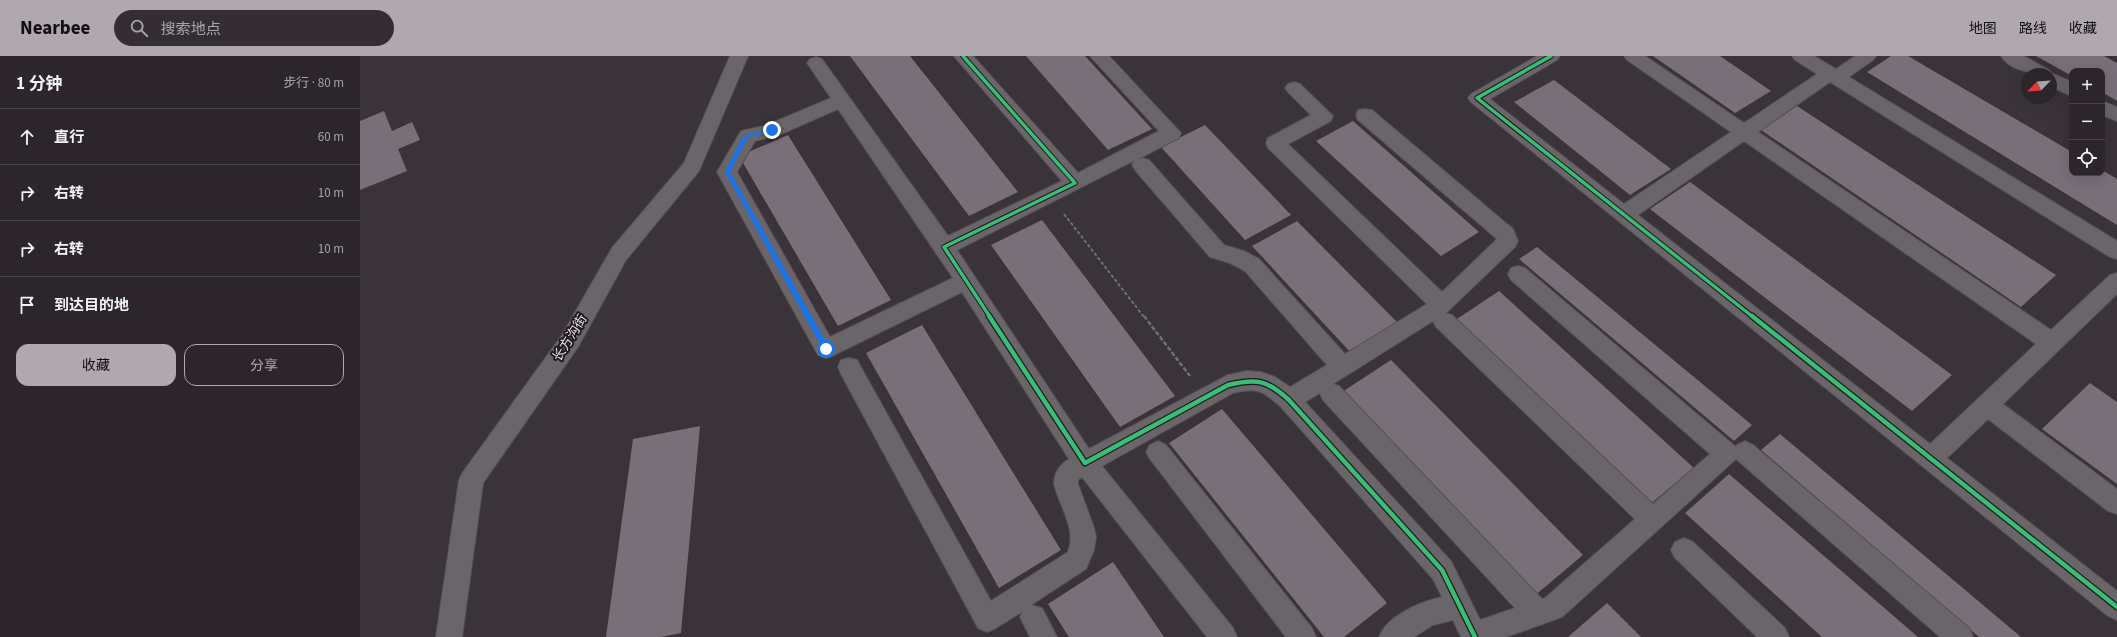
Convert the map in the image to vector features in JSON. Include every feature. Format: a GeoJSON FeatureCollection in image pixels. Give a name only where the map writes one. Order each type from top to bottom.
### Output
{"type":"FeatureCollection","features":[{"type":"Feature","properties":{"kind":"street","name":"长方沟街"},"geometry":{"type":"LineString","coordinates":[[449,637],[471,480],[570,342],[619,254],[692,166],[739,56]]}},
{"type":"Feature","properties":{"kind":"street"},"geometry":{"type":"LineString","coordinates":[[963,56],[1075,183]]}},
{"type":"Feature","properties":{"kind":"street"},"geometry":{"type":"LineString","coordinates":[[944,247],[1075,183],[1172,133],[1099,56]]}},
{"type":"Feature","properties":{"kind":"street"},"geometry":{"type":"LineString","coordinates":[[1552,56],[1478,98],[2117,606]]}},
{"type":"Feature","properties":{"kind":"street"},"geometry":{"type":"LineString","coordinates":[[1633,56],[2052,343]]}},
{"type":"Feature","properties":{"kind":"street"},"geometry":{"type":"LineString","coordinates":[[1800,56],[2117,251]]}},
{"type":"Feature","properties":{"kind":"street"},"geometry":{"type":"LineString","coordinates":[[1624,214],[1744,132],[1867,56]]}},
{"type":"Feature","properties":{"kind":"street"},"geometry":{"type":"LineString","coordinates":[[2010,56],[2031,68]]}},
{"type":"Feature","properties":{"kind":"street"},"geometry":{"type":"LineString","coordinates":[[816,63],[944,247],[1085,463],[1224,637]]}},
{"type":"Feature","properties":{"kind":"street"},"geometry":{"type":"LineString","coordinates":[[2057,82],[2069,88]]}},
{"type":"Feature","properties":{"kind":"street"},"geometry":{"type":"LineString","coordinates":[[1294,88],[1324,116],[1275,143],[1443,313],[1653,520]]}},
{"type":"Feature","properties":{"kind":"street"},"geometry":{"type":"LineString","coordinates":[[842,100],[772,130],[748,136],[744,140],[728,172],[826,349],[966,281]]}},
{"type":"Feature","properties":{"kind":"street"},"geometry":{"type":"LineString","coordinates":[[2105,109],[2117,115]]}},
{"type":"Feature","properties":{"kind":"street"},"geometry":{"type":"LineString","coordinates":[[1289,400],[1343,367],[1443,313],[1508,241],[1506,234],[1365,115]]}},
{"type":"Feature","properties":{"kind":"street"},"geometry":{"type":"LineString","coordinates":[[1142,165],[1217,251],[1237,257],[1252,265],[1343,367]]}},
{"type":"Feature","properties":{"kind":"street"},"geometry":{"type":"LineString","coordinates":[[849,367],[987,619],[1076,560],[1083,546],[1082,529],[1067,488],[1066,478],[1071,471],[1228,385],[1251,379],[1272,384],[1289,400],[1442,570],[1474,636],[1553,608],[1727,454],[1518,274]]}},
{"type":"Feature","properties":{"kind":"street"},"geometry":{"type":"LineString","coordinates":[[1931,458],[2117,281]]}},
{"type":"Feature","properties":{"kind":"street"},"geometry":{"type":"LineString","coordinates":[[1331,393],[1537,613]]}},
{"type":"Feature","properties":{"kind":"street"},"geometry":{"type":"LineString","coordinates":[[1987,405],[2117,504]]}},
{"type":"Feature","properties":{"kind":"street"},"geometry":{"type":"LineString","coordinates":[[1158,452],[1303,637]]}},
{"type":"Feature","properties":{"kind":"street"},"geometry":{"type":"LineString","coordinates":[[1745,452],[1960,637]]}},
{"type":"Feature","properties":{"kind":"street"},"geometry":{"type":"LineString","coordinates":[[1684,550],[1776,637]]}},
{"type":"Feature","properties":{"kind":"street"},"geometry":{"type":"LineString","coordinates":[[1392,637],[1422,615],[1439,609],[1460,606]]}},
{"type":"Feature","properties":{"kind":"path"},"geometry":{"type":"LineString","coordinates":[[1060,209],[1206,397]]}},
{"type":"Feature","properties":{"kind":"building"},"geometry":{"type":"Polygon","coordinates":[[[850,56],[910,56],[1018,192],[969,216],[850,56]]]}},
{"type":"Feature","properties":{"kind":"building"},"geometry":{"type":"Polygon","coordinates":[[[1026,56],[1085,56],[1152,129],[1108,150],[1026,56]]]}},
{"type":"Feature","properties":{"kind":"building"},"geometry":{"type":"Polygon","coordinates":[[[1653,56],[1720,56],[1771,91],[1735,113],[1653,56]]]}},
{"type":"Feature","properties":{"kind":"building"},"geometry":{"type":"Polygon","coordinates":[[[1891,56],[1908,56],[2069,150],[2069,176],[2105,176],[2105,172],[2117,179],[2117,225],[1867,72],[1891,56]]]}},
{"type":"Feature","properties":{"kind":"building"},"geometry":{"type":"Polygon","coordinates":[[[2036,56],[2104,56],[2117,63],[2117,101],[2105,94],[2105,68],[2069,68],[2069,74],[2036,56]]]}},
{"type":"Feature","properties":{"kind":"building"},"geometry":{"type":"Polygon","coordinates":[[[1554,80],[1671,169],[1630,195],[1514,102],[1554,80]]]}},
{"type":"Feature","properties":{"kind":"building"},"geometry":{"type":"Polygon","coordinates":[[[1797,106],[2056,275],[2021,307],[1761,130],[1797,106]]]}},
{"type":"Feature","properties":{"kind":"building"},"geometry":{"type":"Polygon","coordinates":[[[384,111],[392,131],[412,122],[420,140],[398,149],[407,171],[360,190],[360,121],[384,111]]]}},
{"type":"Feature","properties":{"kind":"building"},"geometry":{"type":"Polygon","coordinates":[[[1353,121],[1479,232],[1441,256],[1316,141],[1353,121]]]}},
{"type":"Feature","properties":{"kind":"building"},"geometry":{"type":"Polygon","coordinates":[[[1205,125],[1291,215],[1245,240],[1161,147],[1205,125]]]}},
{"type":"Feature","properties":{"kind":"building"},"geometry":{"type":"Polygon","coordinates":[[[788,135],[891,300],[838,326],[739,156],[788,135]]]}},
{"type":"Feature","properties":{"kind":"building"},"geometry":{"type":"Polygon","coordinates":[[[1690,182],[1952,375],[1912,411],[1650,209],[1690,182]]]}},
{"type":"Feature","properties":{"kind":"building"},"geometry":{"type":"Polygon","coordinates":[[[1042,220],[1175,396],[1120,427],[991,245],[1042,220]]]}},
{"type":"Feature","properties":{"kind":"building"},"geometry":{"type":"Polygon","coordinates":[[[1297,221],[1400,325],[1352,354],[1252,246],[1297,221]]]}},
{"type":"Feature","properties":{"kind":"building"},"geometry":{"type":"Polygon","coordinates":[[[1537,247],[1752,425],[1734,441],[1519,259],[1537,247]]]}},
{"type":"Feature","properties":{"kind":"building"},"geometry":{"type":"Polygon","coordinates":[[[1499,291],[1694,468],[1649,505],[1454,321],[1499,291]]]}},
{"type":"Feature","properties":{"kind":"building"},"geometry":{"type":"Polygon","coordinates":[[[922,325],[1061,550],[999,588],[866,353],[922,325]]]}},
{"type":"Feature","properties":{"kind":"building"},"geometry":{"type":"Polygon","coordinates":[[[1391,360],[1583,555],[1533,597],[1342,392],[1391,360]]]}},
{"type":"Feature","properties":{"kind":"building"},"geometry":{"type":"Polygon","coordinates":[[[2090,383],[2117,402],[2117,484],[2042,429],[2090,383]]]}},
{"type":"Feature","properties":{"kind":"building"},"geometry":{"type":"Polygon","coordinates":[[[1222,409],[1387,603],[1344,637],[1324,637],[1169,443],[1222,409]]]}},
{"type":"Feature","properties":{"kind":"building"},"geometry":{"type":"Polygon","coordinates":[[[700,426],[681,633],[661,637],[606,637],[633,439],[700,426]]]}},
{"type":"Feature","properties":{"kind":"building"},"geometry":{"type":"Polygon","coordinates":[[[1780,434],[2021,637],[1979,637],[1761,450],[1780,434]]]}},
{"type":"Feature","properties":{"kind":"building"},"geometry":{"type":"Polygon","coordinates":[[[1729,474],[1918,637],[1822,637],[1685,513],[1729,474]]]}},
{"type":"Feature","properties":{"kind":"building"},"geometry":{"type":"Polygon","coordinates":[[[1113,562],[1164,637],[1069,637],[1048,604],[1113,562]]]}},
{"type":"Feature","properties":{"kind":"building"},"geometry":{"type":"Polygon","coordinates":[[[1607,603],[1641,637],[1568,637],[1607,603]]]}},
{"type":"Feature","properties":{"kind":"cycle path"},"geometry":{"type":"LineString","coordinates":[[963,56],[1075,183],[944,247],[1085,463],[1228,385],[1255,380],[1267,383],[1289,400],[1442,570],[1475,637]]}},
{"type":"Feature","properties":{"kind":"cycle path"},"geometry":{"type":"LineString","coordinates":[[1551,56],[1477,98],[2117,607]]}},
{"type":"Feature","properties":{"kind":"route"},"geometry":{"type":"LineString","coordinates":[[772,130],[754,133],[748,136],[744,140],[728,172],[826,349]]}}]}
